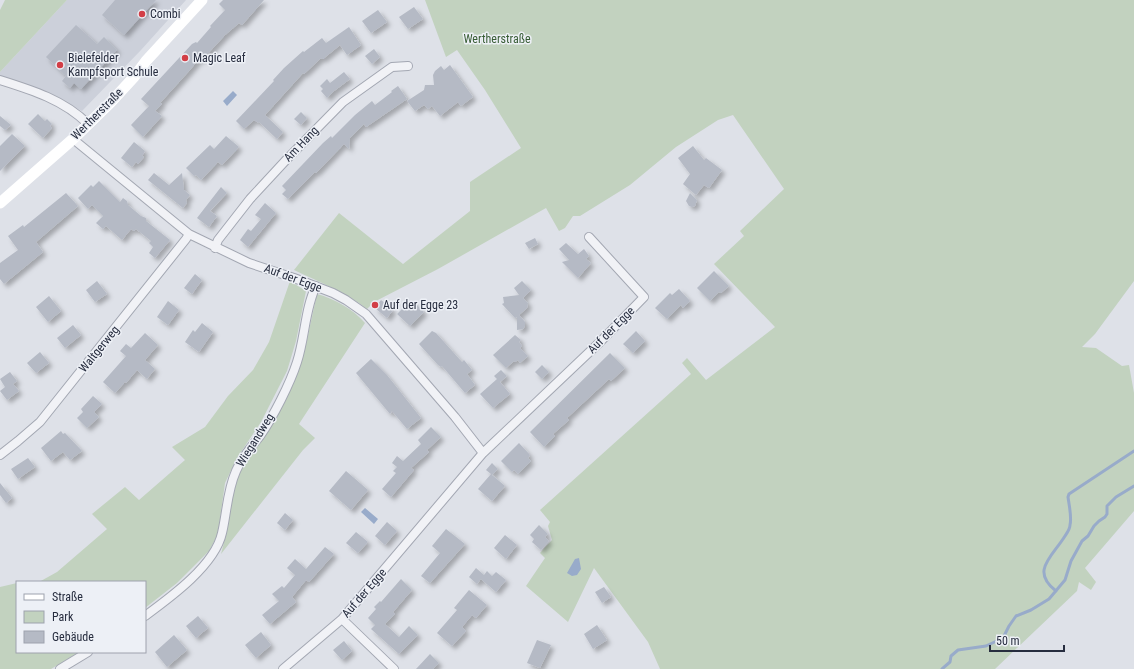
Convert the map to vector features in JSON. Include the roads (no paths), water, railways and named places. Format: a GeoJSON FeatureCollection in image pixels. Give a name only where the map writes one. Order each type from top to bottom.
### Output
{"type":"FeatureCollection","features":[{"type":"Feature","properties":{"kind":"main road","name":"Wertherstraße"},"geometry":{"type":"LineString","coordinates":[[0,203],[88,124],[134,77],[146,61],[202,0]]}},
{"type":"Feature","properties":{"kind":"street","name":"Am Hang"},"geometry":{"type":"LineString","coordinates":[[215,248],[218,240],[250,199],[343,102],[392,67],[408,66]]}},
{"type":"Feature","properties":{"kind":"street"},"geometry":{"type":"LineString","coordinates":[[0,80],[47,97],[72,110],[88,124]]}},
{"type":"Feature","properties":{"kind":"street","name":"Auf der Egge"},"geometry":{"type":"LineString","coordinates":[[73,139],[188,234],[249,263],[316,286],[340,296],[366,314],[483,453]]}},
{"type":"Feature","properties":{"kind":"street","name":"Waltgerweg"},"geometry":{"type":"LineString","coordinates":[[0,455],[40,422],[186,240],[188,234]]}},
{"type":"Feature","properties":{"kind":"street","name":"Auf der Egge"},"geometry":{"type":"LineString","coordinates":[[283,669],[342,619],[483,453],[601,341],[644,297],[589,237]]}},
{"type":"Feature","properties":{"kind":"street","name":"Wiegandweg"},"geometry":{"type":"LineString","coordinates":[[146,615],[168,599],[199,571],[216,550],[222,533],[230,487],[236,471],[244,455],[260,435],[274,411],[297,362],[312,294],[316,286]]}},
{"type":"Feature","properties":{"kind":"street"},"geometry":{"type":"LineString","coordinates":[[342,619],[394,669]]}},
{"type":"Feature","properties":{"kind":"street"},"geometry":{"type":"LineString","coordinates":[[60,669],[86,653]]}},
{"type":"Feature","properties":{"kind":"water"},"geometry":{"type":"Polygon","coordinates":[[[233,91],[237,95],[227,106],[223,101],[233,91]]]}},
{"type":"Feature","properties":{"kind":"water"},"geometry":{"type":"Polygon","coordinates":[[[365,508],[378,519],[374,524],[361,512],[365,508]]]}},
{"type":"Feature","properties":{"kind":"water"},"geometry":{"type":"Polygon","coordinates":[[[579,558],[581,569],[577,575],[572,576],[567,573],[575,559],[579,558]]]}},
{"type":"Feature","properties":{"kind":"waterway"},"geometry":{"type":"LineString","coordinates":[[1056,591],[1048,584],[1044,570],[1050,557],[1070,528],[1071,518],[1068,497],[1069,494],[1134,451]]}},
{"type":"Feature","properties":{"kind":"waterway"},"geometry":{"type":"LineString","coordinates":[[942,669],[950,662],[951,656],[958,650],[986,646],[1003,638],[1016,616],[1031,610],[1049,599],[1065,580],[1071,561],[1082,541],[1088,536],[1094,526],[1107,514],[1107,506],[1116,497],[1134,486]]}},
{"type":"Feature","properties":{"kind":"place","name":"Combi"},"geometry":{"type":"Point","coordinates":[142,14]}},
{"type":"Feature","properties":{"kind":"place","name":"Magic Leaf"},"geometry":{"type":"Point","coordinates":[185,58]}},
{"type":"Feature","properties":{"kind":"place","name":"Bielefelder Kampfsport Schule"},"geometry":{"type":"Point","coordinates":[60,65]}},
{"type":"Feature","properties":{"kind":"place","name":"Auf der Egge 23"},"geometry":{"type":"Point","coordinates":[375,305]}}]}
